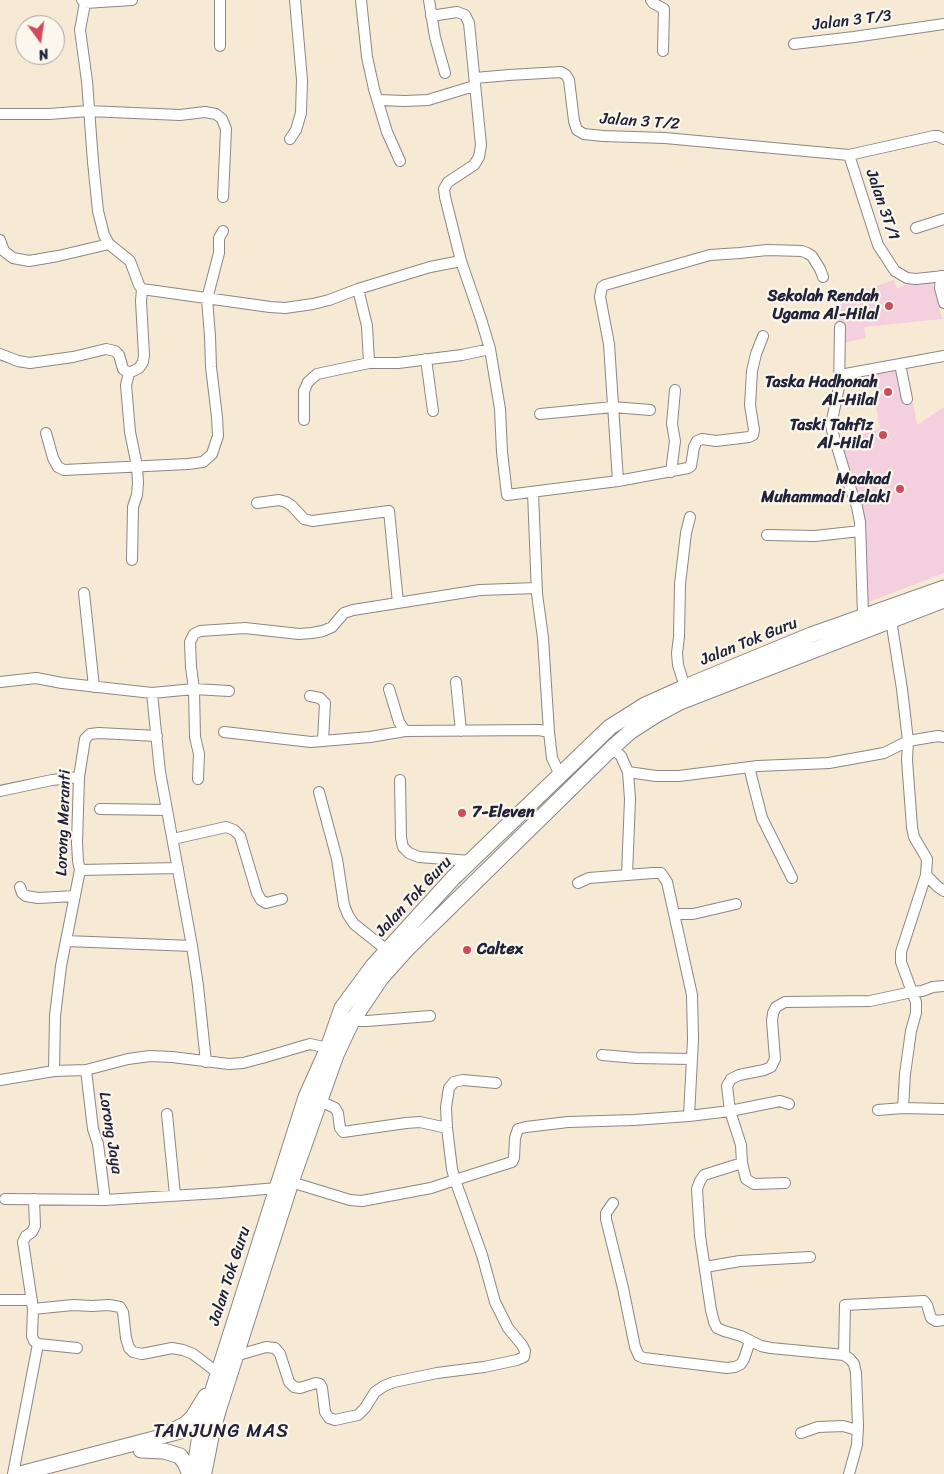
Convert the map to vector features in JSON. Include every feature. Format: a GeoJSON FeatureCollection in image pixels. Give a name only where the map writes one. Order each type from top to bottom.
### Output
{"type":"FeatureCollection","features":[{"type":"Feature","properties":{"kind":"main road","name":"Jalan Tok Guru"},"geometry":{"type":"LineString","coordinates":[[194,1474],[207,1429],[235,1356],[291,1182],[336,1055],[352,1020],[381,978],[406,950],[631,731],[680,702],[944,588]]}},
{"type":"Feature","properties":{"kind":"main road","name":"Jalan Tok Guru"},"geometry":{"type":"LineString","coordinates":[[204,1474],[212,1393],[306,1097],[328,1048],[342,1008],[373,966],[453,878],[610,727],[645,705],[832,628],[863,626],[864,623],[891,620],[944,600]]}},
{"type":"Feature","properties":{"kind":"main road"},"geometry":{"type":"LineString","coordinates":[[494,838],[507,851]]}},
{"type":"Feature","properties":{"kind":"main road"},"geometry":{"type":"LineString","coordinates":[[166,1434],[186,1424],[193,1417],[206,1396],[212,1393]]}},
{"type":"Feature","properties":{"kind":"main road"},"geometry":{"type":"LineString","coordinates":[[18,1474],[166,1434],[207,1429]]}},
{"type":"Feature","properties":{"kind":"main road"},"geometry":{"type":"LineString","coordinates":[[47,1474],[141,1450],[207,1429]]}},
{"type":"Feature","properties":{"kind":"main road"},"geometry":{"type":"LineString","coordinates":[[141,1450],[164,1451],[180,1456],[186,1462],[190,1474]]}},
{"type":"Feature","properties":{"kind":"street"},"geometry":{"type":"LineString","coordinates":[[132,0],[83,1],[80,30],[87,81],[88,111],[98,212],[104,235],[109,244],[130,261],[142,289],[143,362],[138,368],[129,373],[126,385],[130,432],[137,466],[137,495],[133,507],[132,560]]}},
{"type":"Feature","properties":{"kind":"street"},"geometry":{"type":"LineString","coordinates":[[220,0],[220,46]]}},
{"type":"Feature","properties":{"kind":"street"},"geometry":{"type":"LineString","coordinates":[[290,139],[296,130],[301,113],[302,80],[295,0]]}},
{"type":"Feature","properties":{"kind":"street"},"geometry":{"type":"LineString","coordinates":[[361,0],[367,57],[388,132],[400,161]]}},
{"type":"Feature","properties":{"kind":"street"},"geometry":{"type":"LineString","coordinates":[[429,0],[431,16],[445,72]]}},
{"type":"Feature","properties":{"kind":"street"},"geometry":{"type":"LineString","coordinates":[[651,0],[664,9],[663,51]]}},
{"type":"Feature","properties":{"kind":"street"},"geometry":{"type":"LineString","coordinates":[[431,16],[457,12],[465,15],[469,23],[481,146],[474,165],[448,182],[444,189],[461,261],[490,349],[500,409],[507,495],[618,481],[688,468],[691,466],[694,447],[697,441],[702,439],[716,441],[748,438],[753,435],[750,405],[752,371],[763,336]]}},
{"type":"Feature","properties":{"kind":"street","name":"Jalan 3 T/3"},"geometry":{"type":"LineString","coordinates":[[794,44],[854,38],[944,24]]}},
{"type":"Feature","properties":{"kind":"street","name":"Jalan 3 T/2"},"geometry":{"type":"LineString","coordinates":[[378,100],[428,100],[475,82],[509,75],[561,72],[569,80],[574,121],[578,130],[584,134],[664,138],[849,155],[934,136],[944,138]]}},
{"type":"Feature","properties":{"kind":"street"},"geometry":{"type":"LineString","coordinates":[[0,114],[49,114],[88,111],[180,116],[205,112],[216,114],[222,118],[226,129],[223,197]]}},
{"type":"Feature","properties":{"kind":"street","name":"Jalan 3T/1"},"geometry":{"type":"LineString","coordinates":[[849,155],[878,245],[890,265],[907,278],[943,276]]}},
{"type":"Feature","properties":{"kind":"street"},"geometry":{"type":"LineString","coordinates":[[916,228],[944,219]]}},
{"type":"Feature","properties":{"kind":"street"},"geometry":{"type":"LineString","coordinates":[[46,433],[53,458],[58,467],[64,470],[170,466],[202,462],[212,454],[218,436],[207,299],[218,253],[219,238],[223,231]]}},
{"type":"Feature","properties":{"kind":"street"},"geometry":{"type":"LineString","coordinates":[[0,240],[4,251],[13,258],[30,261],[109,244]]}},
{"type":"Feature","properties":{"kind":"street"},"geometry":{"type":"LineString","coordinates":[[618,481],[608,338],[600,296],[600,290],[605,285],[710,255],[740,254],[767,250],[802,251],[807,253],[812,256],[823,277]]}},
{"type":"Feature","properties":{"kind":"street"},"geometry":{"type":"LineString","coordinates":[[142,289],[285,308],[330,300],[358,289],[430,267],[461,261]]}},
{"type":"Feature","properties":{"kind":"street"},"geometry":{"type":"LineString","coordinates":[[943,276],[940,288],[944,303]]}},
{"type":"Feature","properties":{"kind":"street"},"geometry":{"type":"LineString","coordinates":[[358,289],[367,326],[369,363]]}},
{"type":"Feature","properties":{"kind":"street"},"geometry":{"type":"LineString","coordinates":[[840,327],[840,375],[832,430],[858,507],[864,623]]}},
{"type":"Feature","properties":{"kind":"street"},"geometry":{"type":"LineString","coordinates":[[0,354],[30,362],[73,357],[106,349],[115,351],[119,355],[124,369],[129,373]]}},
{"type":"Feature","properties":{"kind":"street"},"geometry":{"type":"LineString","coordinates":[[304,420],[304,391],[308,382],[317,374],[369,363],[398,363],[462,355],[490,349]]}},
{"type":"Feature","properties":{"kind":"street"},"geometry":{"type":"LineString","coordinates":[[840,375],[944,356]]}},
{"type":"Feature","properties":{"kind":"street"},"geometry":{"type":"LineString","coordinates":[[426,359],[433,412]]}},
{"type":"Feature","properties":{"kind":"street"},"geometry":{"type":"LineString","coordinates":[[900,364],[907,399]]}},
{"type":"Feature","properties":{"kind":"street"},"geometry":{"type":"LineString","coordinates":[[671,472],[675,442],[672,424],[675,390]]}},
{"type":"Feature","properties":{"kind":"street"},"geometry":{"type":"LineString","coordinates":[[540,414],[612,407],[650,410]]}},
{"type":"Feature","properties":{"kind":"street"},"geometry":{"type":"LineString","coordinates":[[533,492],[537,588],[543,638],[549,732],[552,758],[560,775]]}},
{"type":"Feature","properties":{"kind":"street"},"geometry":{"type":"LineString","coordinates":[[258,503],[279,500],[286,502],[304,519],[312,521],[389,512],[398,603]]}},
{"type":"Feature","properties":{"kind":"street"},"geometry":{"type":"LineString","coordinates":[[686,687],[678,665],[677,653],[680,584],[686,533],[690,517]]}},
{"type":"Feature","properties":{"kind":"street"},"geometry":{"type":"LineString","coordinates":[[767,535],[815,536],[860,531]]}},
{"type":"Feature","properties":{"kind":"street"},"geometry":{"type":"LineString","coordinates":[[198,779],[200,763],[195,737],[194,689],[190,642],[194,634],[200,631],[245,628],[312,634],[332,627],[344,613],[353,610],[480,590],[537,588]]}},
{"type":"Feature","properties":{"kind":"street"},"geometry":{"type":"LineString","coordinates":[[84,592],[94,687]]}},
{"type":"Feature","properties":{"kind":"street"},"geometry":{"type":"LineString","coordinates":[[891,620],[908,741],[907,760],[912,827],[914,837],[927,859],[926,876],[901,952],[901,962],[916,1002],[916,1013],[904,1074],[903,1108]]}},
{"type":"Feature","properties":{"kind":"street"},"geometry":{"type":"LineString","coordinates":[[0,682],[36,678],[152,693],[194,689],[229,691]]}},
{"type":"Feature","properties":{"kind":"street"},"geometry":{"type":"LineString","coordinates":[[456,682],[461,731]]}},
{"type":"Feature","properties":{"kind":"street"},"geometry":{"type":"LineString","coordinates":[[389,689],[399,722],[405,732]]}},
{"type":"Feature","properties":{"kind":"street"},"geometry":{"type":"LineString","coordinates":[[152,693],[160,772],[192,946],[206,1062]]}},
{"type":"Feature","properties":{"kind":"street"},"geometry":{"type":"LineString","coordinates":[[310,696],[320,698],[325,703],[323,740]]}},
{"type":"Feature","properties":{"kind":"street"},"geometry":{"type":"LineString","coordinates":[[224,732],[312,742],[405,732],[539,730],[549,732]]}},
{"type":"Feature","properties":{"kind":"street","name":"Lorong Meranti"},"geometry":{"type":"LineString","coordinates":[[54,1071],[54,1016],[61,966],[80,870],[77,843],[79,777],[85,739],[90,734],[99,733],[157,736]]}},
{"type":"Feature","properties":{"kind":"street"},"geometry":{"type":"LineString","coordinates":[[628,772],[656,776],[679,776],[749,767],[829,763],[884,753],[908,741],[938,736],[944,737]]}},
{"type":"Feature","properties":{"kind":"street"},"geometry":{"type":"LineString","coordinates":[[612,748],[621,756],[628,772],[630,800],[627,875]]}},
{"type":"Feature","properties":{"kind":"street"},"geometry":{"type":"LineString","coordinates":[[749,767],[762,818],[792,878]]}},
{"type":"Feature","properties":{"kind":"street"},"geometry":{"type":"LineString","coordinates":[[0,791],[52,780],[79,777]]}},
{"type":"Feature","properties":{"kind":"street"},"geometry":{"type":"LineString","coordinates":[[400,780],[401,838],[403,847],[409,853],[419,857],[471,861]]}},
{"type":"Feature","properties":{"kind":"street"},"geometry":{"type":"LineString","coordinates":[[318,792],[337,858],[344,905],[348,915],[354,924],[388,951]]}},
{"type":"Feature","properties":{"kind":"street"},"geometry":{"type":"LineString","coordinates":[[100,809],[167,810]]}},
{"type":"Feature","properties":{"kind":"street"},"geometry":{"type":"LineString","coordinates":[[173,839],[226,827],[234,830],[240,836],[257,893],[261,900],[266,903],[282,900]]}},
{"type":"Feature","properties":{"kind":"street"},"geometry":{"type":"LineString","coordinates":[[80,870],[178,868]]}},
{"type":"Feature","properties":{"kind":"street"},"geometry":{"type":"LineString","coordinates":[[578,883],[589,878],[653,873],[661,874],[667,882],[692,995],[693,1039],[689,1116]]}},
{"type":"Feature","properties":{"kind":"street"},"geometry":{"type":"LineString","coordinates":[[926,876],[944,891]]}},
{"type":"Feature","properties":{"kind":"street"},"geometry":{"type":"LineString","coordinates":[[20,887],[22,894],[38,898],[75,896]]}},
{"type":"Feature","properties":{"kind":"street"},"geometry":{"type":"LineString","coordinates":[[674,914],[693,914],[736,904]]}},
{"type":"Feature","properties":{"kind":"street"},"geometry":{"type":"LineString","coordinates":[[66,941],[192,946]]}},
{"type":"Feature","properties":{"kind":"street"},"geometry":{"type":"LineString","coordinates":[[785,1183],[754,1184],[746,1179],[742,1163],[741,1145],[730,1111],[727,1086],[731,1079],[739,1075],[771,1067],[775,1059],[772,1021],[776,1007],[784,1002],[870,1001],[944,986]]}},
{"type":"Feature","properties":{"kind":"street"},"geometry":{"type":"LineString","coordinates":[[352,1020],[368,1021],[430,1016]]}},
{"type":"Feature","properties":{"kind":"street"},"geometry":{"type":"LineString","coordinates":[[0,1080],[54,1071],[86,1070],[128,1059],[150,1056],[229,1064],[243,1063],[310,1044],[328,1048]]}},
{"type":"Feature","properties":{"kind":"street"},"geometry":{"type":"LineString","coordinates":[[602,1055],[691,1059]]}},
{"type":"Feature","properties":{"kind":"street","name":"Lorong Jaya"},"geometry":{"type":"LineString","coordinates":[[86,1070],[93,1129],[98,1144],[105,1200]]}},
{"type":"Feature","properties":{"kind":"street"},"geometry":{"type":"LineString","coordinates":[[235,1356],[266,1347],[275,1348],[280,1354],[289,1382],[294,1387],[300,1388],[316,1382],[320,1384],[325,1412],[328,1418],[335,1420],[358,1415],[375,1392],[394,1382],[437,1373],[484,1367],[524,1357],[525,1351],[522,1345],[508,1328],[496,1302],[482,1255],[455,1180],[447,1128],[446,1107],[449,1088],[454,1082],[463,1080],[496,1083]]}},
{"type":"Feature","properties":{"kind":"street"},"geometry":{"type":"LineString","coordinates":[[320,1101],[335,1108],[338,1113],[340,1128],[343,1132],[420,1122],[447,1128]]}},
{"type":"Feature","properties":{"kind":"street"},"geometry":{"type":"LineString","coordinates":[[291,1182],[350,1200],[362,1201],[431,1188],[512,1162],[514,1158],[514,1138],[518,1129],[526,1127],[568,1122],[689,1116],[780,1102],[789,1104]]}},
{"type":"Feature","properties":{"kind":"street"},"geometry":{"type":"LineString","coordinates":[[878,1110],[903,1108],[944,1109]]}},
{"type":"Feature","properties":{"kind":"street"},"geometry":{"type":"LineString","coordinates":[[167,1114],[175,1195]]}},
{"type":"Feature","properties":{"kind":"street"},"geometry":{"type":"LineString","coordinates":[[742,1163],[704,1175],[697,1189],[698,1226],[713,1316],[717,1328],[771,1348],[844,1355],[850,1359],[854,1364],[856,1373],[857,1430],[856,1445],[849,1474]]}},
{"type":"Feature","properties":{"kind":"street"},"geometry":{"type":"LineString","coordinates":[[5,1199],[105,1200],[276,1188]]}},
{"type":"Feature","properties":{"kind":"street"},"geometry":{"type":"LineString","coordinates":[[34,1199],[35,1226],[23,1242],[32,1305],[32,1336],[38,1344],[77,1348]]}},
{"type":"Feature","properties":{"kind":"street"},"geometry":{"type":"LineString","coordinates":[[613,1203],[606,1214],[606,1219],[623,1288],[634,1348],[639,1356],[727,1368],[741,1364],[750,1341]]}},
{"type":"Feature","properties":{"kind":"street"},"geometry":{"type":"LineString","coordinates":[[705,1267],[740,1260],[810,1257]]}},
{"type":"Feature","properties":{"kind":"street"},"geometry":{"type":"LineString","coordinates":[[0,1300],[32,1305],[109,1305],[120,1307],[123,1312],[126,1338],[129,1348],[133,1352],[142,1354],[172,1348],[183,1350],[193,1354],[218,1373]]}},
{"type":"Feature","properties":{"kind":"street"},"geometry":{"type":"LineString","coordinates":[[844,1355],[845,1305],[924,1301],[931,1318],[936,1321],[944,1320]]}},
{"type":"Feature","properties":{"kind":"street"},"geometry":{"type":"LineString","coordinates":[[13,1474],[38,1344]]}},
{"type":"Feature","properties":{"kind":"street"},"geometry":{"type":"LineString","coordinates":[[801,1432],[818,1427],[843,1426],[857,1430]]}},
{"type":"Feature","properties":{"kind":"shaded area","name":"Sekolah Rendah Ugama Al-Hilal"},"geometry":{"type":"Polygon","coordinates":[[[894,280],[897,288],[914,282],[931,281],[942,319],[864,327],[866,338],[843,343],[837,327],[837,314],[842,298],[894,280]]]}},
{"type":"Feature","properties":{"kind":"shaded area","name":"Maahad Muhammadi Lelaki"},"geometry":{"type":"Polygon","coordinates":[[[897,371],[903,401],[913,403],[917,425],[944,407],[944,573],[866,603],[863,507],[840,441],[880,429],[873,385],[865,376],[897,371]]]}},
{"type":"Feature","properties":{"kind":"place","name":"Sekolah Rendah Ugama Al-Hilal"},"geometry":{"type":"Point","coordinates":[889,306]}},
{"type":"Feature","properties":{"kind":"place","name":"Taska Hadhonah Al-Hilal"},"geometry":{"type":"Point","coordinates":[888,392]}},
{"type":"Feature","properties":{"kind":"place","name":"Taski Tahfiz Al-Hilal"},"geometry":{"type":"Point","coordinates":[883,435]}},
{"type":"Feature","properties":{"kind":"place","name":"Maahad Muhammadi Lelaki"},"geometry":{"type":"Point","coordinates":[900,489]}},
{"type":"Feature","properties":{"kind":"place","name":"7-Eleven"},"geometry":{"type":"Point","coordinates":[462,813]}},
{"type":"Feature","properties":{"kind":"place","name":"Caltex"},"geometry":{"type":"Point","coordinates":[467,950]}},
{"type":"Feature","properties":{"kind":"district","name":"TANJUNG MAS"},"geometry":{"type":"Point","coordinates":[221,1432]}}]}
